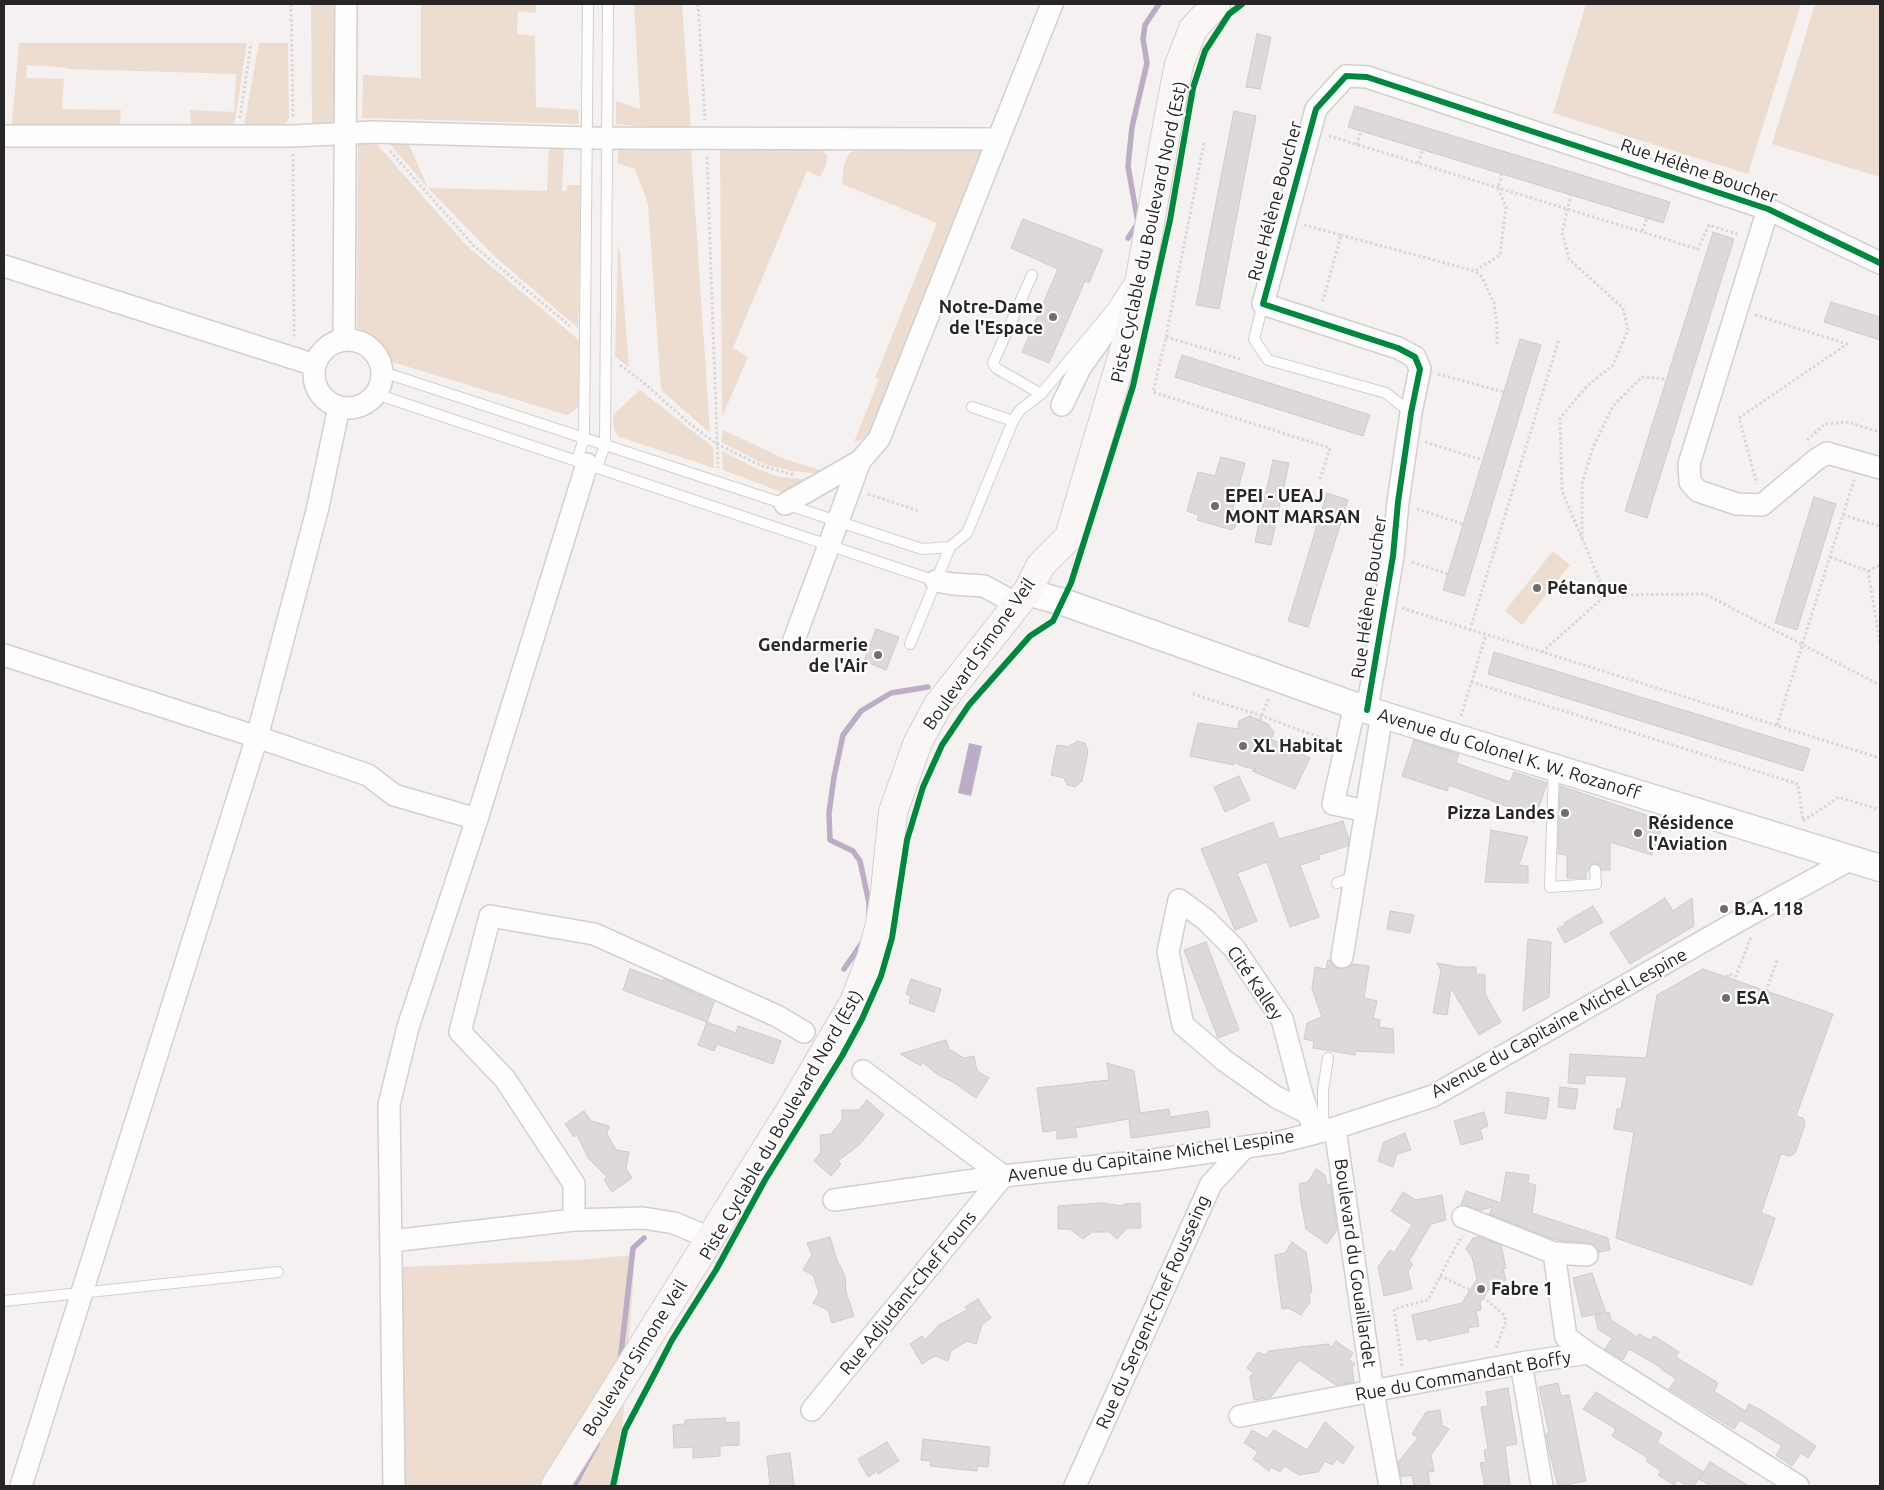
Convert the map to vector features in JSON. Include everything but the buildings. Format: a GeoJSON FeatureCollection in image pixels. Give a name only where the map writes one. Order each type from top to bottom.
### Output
{"type":"FeatureCollection","features":[{"type":"Feature","properties":{"kind":"main road","name":"Boulevard Simone Veil"},"geometry":{"type":"LineString","coordinates":[[556,1486],[793,1106],[854,1002],[871,958],[880,924],[892,812],[918,742],[938,705],[1022,598],[1041,565],[1069,537],[1132,323],[1179,66],[1193,29],[1216,4]]}},
{"type":"Feature","properties":{"kind":"street"},"geometry":{"type":"LineString","coordinates":[[344,339],[346,4]]}},
{"type":"Feature","properties":{"kind":"street"},"geometry":{"type":"LineString","coordinates":[[785,504],[860,461],[879,439],[1052,4]]}},
{"type":"Feature","properties":{"kind":"street","name":"Rue Hélène Boucher"},"geometry":{"type":"LineString","coordinates":[[1368,710],[1393,556],[1398,502],[1411,413],[1420,369],[1415,357],[1398,348],[1263,304],[1316,109],[1346,76],[1367,77],[1768,209],[1880,263]]}},
{"type":"Feature","properties":{"kind":"street"},"geometry":{"type":"LineString","coordinates":[[4,136],[293,136],[373,132],[597,138],[998,139]]}},
{"type":"Feature","properties":{"kind":"street"},"geometry":{"type":"LineString","coordinates":[[1768,209],[1689,464],[1690,482],[1698,491],[1737,504],[1762,505],[1817,459],[1827,453],[1880,468]]}},
{"type":"Feature","properties":{"kind":"street"},"geometry":{"type":"LineString","coordinates":[[4,266],[315,364]]}},
{"type":"Feature","properties":{"kind":"street"},"geometry":{"type":"LineString","coordinates":[[1062,404],[1080,368],[1114,320],[1137,300]]}},
{"type":"Feature","properties":{"kind":"street"},"geometry":{"type":"LineString","coordinates":[[344,339],[366,344],[374,351],[380,361],[383,372],[382,384],[376,394],[368,402],[358,407],[347,409],[326,401],[318,392],[314,382],[317,359],[333,343],[344,339]]}},
{"type":"Feature","properties":{"kind":"street"},"geometry":{"type":"LineString","coordinates":[[21,1486],[256,737],[317,511],[339,407]]}},
{"type":"Feature","properties":{"kind":"street"},"geometry":{"type":"LineString","coordinates":[[794,640],[860,461]]}},
{"type":"Feature","properties":{"kind":"street"},"geometry":{"type":"LineString","coordinates":[[394,1486],[389,1105],[408,1027],[477,819],[587,464]]}},
{"type":"Feature","properties":{"kind":"street","name":"Avenue du Colonel K. W. Rozanoff"},"geometry":{"type":"LineString","coordinates":[[936,580],[953,584],[984,586],[1022,598],[1082,609],[1368,710],[1880,868]]}},
{"type":"Feature","properties":{"kind":"street"},"geometry":{"type":"LineString","coordinates":[[4,655],[368,775],[394,795],[477,819]]}},
{"type":"Feature","properties":{"kind":"street"},"geometry":{"type":"LineString","coordinates":[[1366,811],[1333,804],[1345,747],[1368,710]]}},
{"type":"Feature","properties":{"kind":"street"},"geometry":{"type":"LineString","coordinates":[[1342,958],[1346,880],[1366,811],[1368,710]]}},
{"type":"Feature","properties":{"kind":"street","name":"Avenue du Capitaine Michel Lespine"},"geometry":{"type":"LineString","coordinates":[[834,1200],[1003,1176],[1154,1160],[1280,1142],[1321,1126],[1433,1096],[1740,920],[1851,859]]}},
{"type":"Feature","properties":{"kind":"street","name":"Cité Kalley"},"geometry":{"type":"LineString","coordinates":[[1180,900],[1206,920],[1234,948],[1282,1018],[1321,1126],[1225,1061],[1183,1025],[1168,952],[1180,900]]}},
{"type":"Feature","properties":{"kind":"street"},"geometry":{"type":"LineString","coordinates":[[574,1220],[574,1184],[505,1079],[460,1032],[490,916],[594,934],[777,1016],[804,1032]]}},
{"type":"Feature","properties":{"kind":"street"},"geometry":{"type":"LineString","coordinates":[[863,1071],[1003,1176]]}},
{"type":"Feature","properties":{"kind":"street","name":"Boulevard du Gouaillardet"},"geometry":{"type":"LineString","coordinates":[[1321,1126],[1390,1486]]}},
{"type":"Feature","properties":{"kind":"street","name":"Rue du Sergent-Chef Rousseing"},"geometry":{"type":"LineString","coordinates":[[1075,1486],[1211,1184],[1245,1147]]}},
{"type":"Feature","properties":{"kind":"street","name":"Rue Adjudant-Chef Founs"},"geometry":{"type":"LineString","coordinates":[[812,1410],[1003,1176]]}},
{"type":"Feature","properties":{"kind":"street"},"geometry":{"type":"LineString","coordinates":[[400,1240],[574,1220],[643,1218],[674,1223],[710,1238]]}},
{"type":"Feature","properties":{"kind":"street"},"geometry":{"type":"LineString","coordinates":[[1469,1220],[1554,1253],[1587,1255]]}},
{"type":"Feature","properties":{"kind":"street"},"geometry":{"type":"LineString","coordinates":[[1554,1253],[1566,1337],[1588,1353]]}},
{"type":"Feature","properties":{"kind":"street","name":"Rue du Commandant Boffy"},"geometry":{"type":"LineString","coordinates":[[1240,1416],[1521,1363],[1588,1353],[1798,1486]]}},
{"type":"Feature","properties":{"kind":"street"},"geometry":{"type":"LineString","coordinates":[[1521,1363],[1542,1486]]}},
{"type":"Feature","properties":{"kind":"lane"},"geometry":{"type":"LineString","coordinates":[[587,464],[605,445],[606,354],[597,138],[588,4]]}},
{"type":"Feature","properties":{"kind":"lane"},"geometry":{"type":"LineString","coordinates":[[587,464],[584,438],[586,338],[597,138],[608,4]]}},
{"type":"Feature","properties":{"kind":"lane"},"geometry":{"type":"LineString","coordinates":[[910,644],[950,547],[967,533],[1013,421],[1020,410],[1041,394],[1111,310],[1142,264]]}},
{"type":"Feature","properties":{"kind":"lane"},"geometry":{"type":"LineString","coordinates":[[1032,275],[993,363],[996,368],[1041,394]]}},
{"type":"Feature","properties":{"kind":"lane"},"geometry":{"type":"LineString","coordinates":[[1263,304],[1254,339],[1268,360],[1386,392],[1411,413]]}},
{"type":"Feature","properties":{"kind":"lane"},"geometry":{"type":"LineString","coordinates":[[383,372],[922,549],[950,547]]}},
{"type":"Feature","properties":{"kind":"lane"},"geometry":{"type":"LineString","coordinates":[[376,394],[936,580]]}},
{"type":"Feature","properties":{"kind":"lane"},"geometry":{"type":"LineString","coordinates":[[972,407],[1013,421]]}},
{"type":"Feature","properties":{"kind":"lane"},"geometry":{"type":"LineString","coordinates":[[1554,768],[1550,887],[1596,884],[1595,870]]}},
{"type":"Feature","properties":{"kind":"lane"},"geometry":{"type":"LineString","coordinates":[[1321,1126],[1323,1118],[1323,1090],[1328,1058]]}},
{"type":"Feature","properties":{"kind":"lane"},"geometry":{"type":"LineString","coordinates":[[4,1301],[278,1272]]}},
{"type":"Feature","properties":{"kind":"path"},"geometry":{"type":"LineString","coordinates":[[292,4],[294,358]]}},
{"type":"Feature","properties":{"kind":"path"},"geometry":{"type":"LineString","coordinates":[[698,4],[706,138],[718,482]]}},
{"type":"Feature","properties":{"kind":"path"},"geometry":{"type":"LineString","coordinates":[[237,136],[251,43]]}},
{"type":"Feature","properties":{"kind":"path"},"geometry":{"type":"LineString","coordinates":[[1310,130],[1698,248],[1709,225],[1759,241]]}},
{"type":"Feature","properties":{"kind":"path"},"geometry":{"type":"LineString","coordinates":[[1357,145],[1361,130]]}},
{"type":"Feature","properties":{"kind":"path"},"geometry":{"type":"LineString","coordinates":[[373,132],[474,246],[586,338]]}},
{"type":"Feature","properties":{"kind":"path"},"geometry":{"type":"LineString","coordinates":[[1204,143],[1166,337],[1153,392],[1330,448],[1320,478]]}},
{"type":"Feature","properties":{"kind":"path"},"geometry":{"type":"LineString","coordinates":[[1418,163],[1423,149]]}},
{"type":"Feature","properties":{"kind":"path"},"geometry":{"type":"LineString","coordinates":[[1475,271],[1500,255],[1506,207],[1498,188],[1502,174]]}},
{"type":"Feature","properties":{"kind":"path"},"geometry":{"type":"LineString","coordinates":[[1571,195],[1562,232],[1569,259],[1623,308],[1628,330],[1613,365],[1587,386],[1560,418],[1562,491],[1606,595]]}},
{"type":"Feature","properties":{"kind":"path"},"geometry":{"type":"LineString","coordinates":[[1642,231],[1648,218]]}},
{"type":"Feature","properties":{"kind":"path"},"geometry":{"type":"LineString","coordinates":[[1286,220],[1475,271],[1482,278],[1494,303],[1498,327],[1498,344]]}},
{"type":"Feature","properties":{"kind":"path"},"geometry":{"type":"LineString","coordinates":[[1317,322],[1341,235]]}},
{"type":"Feature","properties":{"kind":"path"},"geometry":{"type":"LineString","coordinates":[[1738,309],[1847,344],[1739,418],[1757,485]]}},
{"type":"Feature","properties":{"kind":"path"},"geometry":{"type":"LineString","coordinates":[[1166,337],[1240,359]]}},
{"type":"Feature","properties":{"kind":"path"},"geometry":{"type":"LineString","coordinates":[[1470,630],[1559,339]]}},
{"type":"Feature","properties":{"kind":"path"},"geometry":{"type":"LineString","coordinates":[[606,354],[643,382],[690,424],[717,444],[762,466],[791,474],[827,480]]}},
{"type":"Feature","properties":{"kind":"path"},"geometry":{"type":"LineString","coordinates":[[1420,369],[1504,392]]}},
{"type":"Feature","properties":{"kind":"path"},"geometry":{"type":"LineString","coordinates":[[1582,542],[1582,484],[1593,447],[1612,406],[1642,377],[1666,380]]}},
{"type":"Feature","properties":{"kind":"path"},"geometry":{"type":"LineString","coordinates":[[1408,436],[1483,460]]}},
{"type":"Feature","properties":{"kind":"path"},"geometry":{"type":"LineString","coordinates":[[1777,725],[1860,462]]}},
{"type":"Feature","properties":{"kind":"path"},"geometry":{"type":"LineString","coordinates":[[851,488],[919,511]]}},
{"type":"Feature","properties":{"kind":"path"},"geometry":{"type":"LineString","coordinates":[[1398,502],[1464,524]]}},
{"type":"Feature","properties":{"kind":"path"},"geometry":{"type":"LineString","coordinates":[[1843,515],[1880,526]]}},
{"type":"Feature","properties":{"kind":"path"},"geometry":{"type":"LineString","coordinates":[[1393,556],[1448,574]]}},
{"type":"Feature","properties":{"kind":"path"},"geometry":{"type":"LineString","coordinates":[[1830,557],[1868,571],[1880,565]]}},
{"type":"Feature","properties":{"kind":"path"},"geometry":{"type":"LineString","coordinates":[[1868,571],[1880,643]]}},
{"type":"Feature","properties":{"kind":"path"},"geometry":{"type":"LineString","coordinates":[[1542,652],[1606,595],[1705,594],[1880,685]]}},
{"type":"Feature","properties":{"kind":"path"},"geometry":{"type":"LineString","coordinates":[[1385,602],[1880,758]]}},
{"type":"Feature","properties":{"kind":"path"},"geometry":{"type":"LineString","coordinates":[[1454,737],[1486,635]]}},
{"type":"Feature","properties":{"kind":"path"},"geometry":{"type":"LineString","coordinates":[[1471,682],[1798,784],[1803,821],[1839,797],[1880,810]]}},
{"type":"Feature","properties":{"kind":"path"},"geometry":{"type":"LineString","coordinates":[[1261,718],[1271,693]]}},
{"type":"Feature","properties":{"kind":"path"},"geometry":{"type":"LineString","coordinates":[[1193,694],[1345,747]]}},
{"type":"Feature","properties":{"kind":"path"},"geometry":{"type":"LineString","coordinates":[[1727,978],[1728,974],[1736,976],[1751,936]]}},
{"type":"Feature","properties":{"kind":"path"},"geometry":{"type":"LineString","coordinates":[[1766,991],[1778,958]]}},
{"type":"Feature","properties":{"kind":"path"},"geometry":{"type":"LineString","coordinates":[[1405,1386],[1394,1309],[1428,1300],[1469,1220]]}},
{"type":"Feature","properties":{"kind":"path"},"geometry":{"type":"LineString","coordinates":[[1440,1276],[1470,1290]]}},
{"type":"Feature","properties":{"kind":"path"},"geometry":{"type":"LineString","coordinates":[[1483,1298],[1504,1314],[1506,1321],[1488,1369]]}},
{"type":"Feature","properties":{"kind":"shaded area"},"geometry":{"type":"Polygon","coordinates":[[[311,4],[335,4],[335,123],[312,123],[311,4]]]}},
{"type":"Feature","properties":{"kind":"shaded area"},"geometry":{"type":"Polygon","coordinates":[[[421,4],[536,4],[536,13],[518,11],[517,34],[535,36],[536,107],[578,110],[579,124],[362,118],[363,75],[421,78],[421,4]]]}},
{"type":"Feature","properties":{"kind":"shaded area"},"geometry":{"type":"Polygon","coordinates":[[[634,4],[682,4],[691,131],[616,124],[616,101],[640,109],[634,4]]]}},
{"type":"Feature","properties":{"kind":"shaded area"},"geometry":{"type":"Polygon","coordinates":[[[1586,4],[1801,4],[1748,174],[1553,113],[1586,4]]]}},
{"type":"Feature","properties":{"kind":"shaded area"},"geometry":{"type":"Polygon","coordinates":[[[1815,4],[1880,4],[1880,177],[1772,144],[1815,4]]]}},
{"type":"Feature","properties":{"kind":"shaded area"},"geometry":{"type":"Polygon","coordinates":[[[19,43],[247,43],[234,126],[191,127],[190,110],[234,112],[236,74],[69,69],[27,65],[26,78],[64,79],[62,109],[121,110],[120,126],[12,124],[19,43]]]}},
{"type":"Feature","properties":{"kind":"shaded area"},"geometry":{"type":"Polygon","coordinates":[[[259,43],[288,43],[289,119],[283,126],[244,125],[259,43]]]}},
{"type":"Feature","properties":{"kind":"shaded area"},"geometry":{"type":"Polygon","coordinates":[[[386,140],[407,140],[428,188],[386,140]]]}},
{"type":"Feature","properties":{"kind":"shaded area"},"geometry":{"type":"Polygon","coordinates":[[[358,142],[375,142],[466,245],[580,341],[578,408],[567,415],[392,362],[375,340],[357,327],[358,142]]]}},
{"type":"Feature","properties":{"kind":"shaded area"},"geometry":{"type":"Polygon","coordinates":[[[549,146],[564,146],[562,191],[567,191],[567,185],[582,185],[578,328],[493,255],[428,188],[547,191],[549,146]]]}},
{"type":"Feature","properties":{"kind":"shaded area"},"geometry":{"type":"Polygon","coordinates":[[[619,146],[691,148],[710,433],[661,390],[648,204],[635,169],[617,163],[619,146]]]}},
{"type":"Feature","properties":{"kind":"shaded area"},"geometry":{"type":"Polygon","coordinates":[[[720,147],[821,149],[827,155],[826,165],[820,177],[807,171],[733,348],[748,357],[722,417],[720,147]]]}},
{"type":"Feature","properties":{"kind":"shaded area"},"geometry":{"type":"Polygon","coordinates":[[[972,148],[982,151],[867,438],[854,442],[879,379],[875,378],[937,223],[842,184],[844,165],[849,153],[854,151],[972,148]]]}},
{"type":"Feature","properties":{"kind":"shaded area"},"geometry":{"type":"Polygon","coordinates":[[[618,244],[620,252],[629,367],[615,357],[618,244]]]}},
{"type":"Feature","properties":{"kind":"shaded area"},"geometry":{"type":"Polygon","coordinates":[[[640,390],[713,447],[714,468],[619,437],[615,432],[613,424],[614,414],[640,390]]]}},
{"type":"Feature","properties":{"kind":"shaded area"},"geometry":{"type":"Polygon","coordinates":[[[723,430],[787,460],[824,471],[821,474],[791,471],[764,464],[721,442],[723,430]]]}},
{"type":"Feature","properties":{"kind":"shaded area"},"geometry":{"type":"Polygon","coordinates":[[[722,451],[757,469],[779,477],[812,480],[784,493],[723,470],[722,451]]]}},
{"type":"Feature","properties":{"kind":"shaded area","name":"Pétanque"},"geometry":{"type":"Polygon","coordinates":[[[1553,551],[1570,565],[1522,625],[1505,611],[1553,551]]]}},
{"type":"Feature","properties":{"kind":"shaded area"},"geometry":{"type":"Polygon","coordinates":[[[969,743],[982,746],[971,796],[958,793],[969,743]]]}},
{"type":"Feature","properties":{"kind":"shaded area"},"geometry":{"type":"Polygon","coordinates":[[[635,1255],[618,1486],[399,1486],[402,1267],[577,1260],[635,1255]]]}},
{"type":"Feature","properties":{"kind":"waterway"},"geometry":{"type":"LineString","coordinates":[[1128,238],[1138,223],[1128,166],[1132,127],[1147,63],[1143,39],[1145,25],[1159,4]]}},
{"type":"Feature","properties":{"kind":"waterway"},"geometry":{"type":"LineString","coordinates":[[869,912],[869,903],[860,861],[853,851],[830,840],[829,813],[843,735],[861,711],[891,693],[928,687]]}},
{"type":"Feature","properties":{"kind":"waterway"},"geometry":{"type":"LineString","coordinates":[[844,969],[864,940]]}},
{"type":"Feature","properties":{"kind":"waterway"},"geometry":{"type":"LineString","coordinates":[[620,1362],[633,1248],[644,1238]]}},
{"type":"Feature","properties":{"kind":"waterway"},"geometry":{"type":"LineString","coordinates":[[574,1486],[597,1444]]}},
{"type":"Feature","properties":{"kind":"cycle path","name":"Piste Cyclable du Boulevard Nord (Est)"},"geometry":{"type":"LineString","coordinates":[[613,1486],[625,1430],[672,1340],[716,1270],[765,1180],[842,1056],[862,1019],[881,976],[892,938],[907,840],[923,787],[942,745],[969,705],[1030,636],[1053,621],[1071,583],[1133,386],[1170,220],[1193,88],[1205,51],[1229,14],[1242,4]]}},
{"type":"Feature","properties":{"kind":"cycle path"},"geometry":{"type":"LineString","coordinates":[[1367,710],[1393,556],[1398,502],[1411,413],[1420,369],[1415,357],[1398,348],[1263,304],[1316,109],[1346,76],[1367,77],[1768,209],[1880,263]]}},
{"type":"Feature","properties":{"kind":"place","name":"Notre-Dame de l'Espace"},"geometry":{"type":"Point","coordinates":[1053,317]}},
{"type":"Feature","properties":{"kind":"place","name":"EPEI - UEAJ MONT MARSAN"},"geometry":{"type":"Point","coordinates":[1215,506]}},
{"type":"Feature","properties":{"kind":"place","name":"Pétanque"},"geometry":{"type":"Point","coordinates":[1537,588]}},
{"type":"Feature","properties":{"kind":"place","name":"Gendarmerie de l'Air"},"geometry":{"type":"Point","coordinates":[878,655]}},
{"type":"Feature","properties":{"kind":"place","name":"XL Habitat"},"geometry":{"type":"Point","coordinates":[1243,746]}},
{"type":"Feature","properties":{"kind":"place","name":"Pizza Landes"},"geometry":{"type":"Point","coordinates":[1565,813]}},
{"type":"Feature","properties":{"kind":"place","name":"Résidence l'Aviation"},"geometry":{"type":"Point","coordinates":[1638,833]}},
{"type":"Feature","properties":{"kind":"place","name":"B.A. 118"},"geometry":{"type":"Point","coordinates":[1724,909]}},
{"type":"Feature","properties":{"kind":"place","name":"ESA"},"geometry":{"type":"Point","coordinates":[1726,998]}},
{"type":"Feature","properties":{"kind":"place","name":"Fabre 1"},"geometry":{"type":"Point","coordinates":[1481,1289]}}]}
